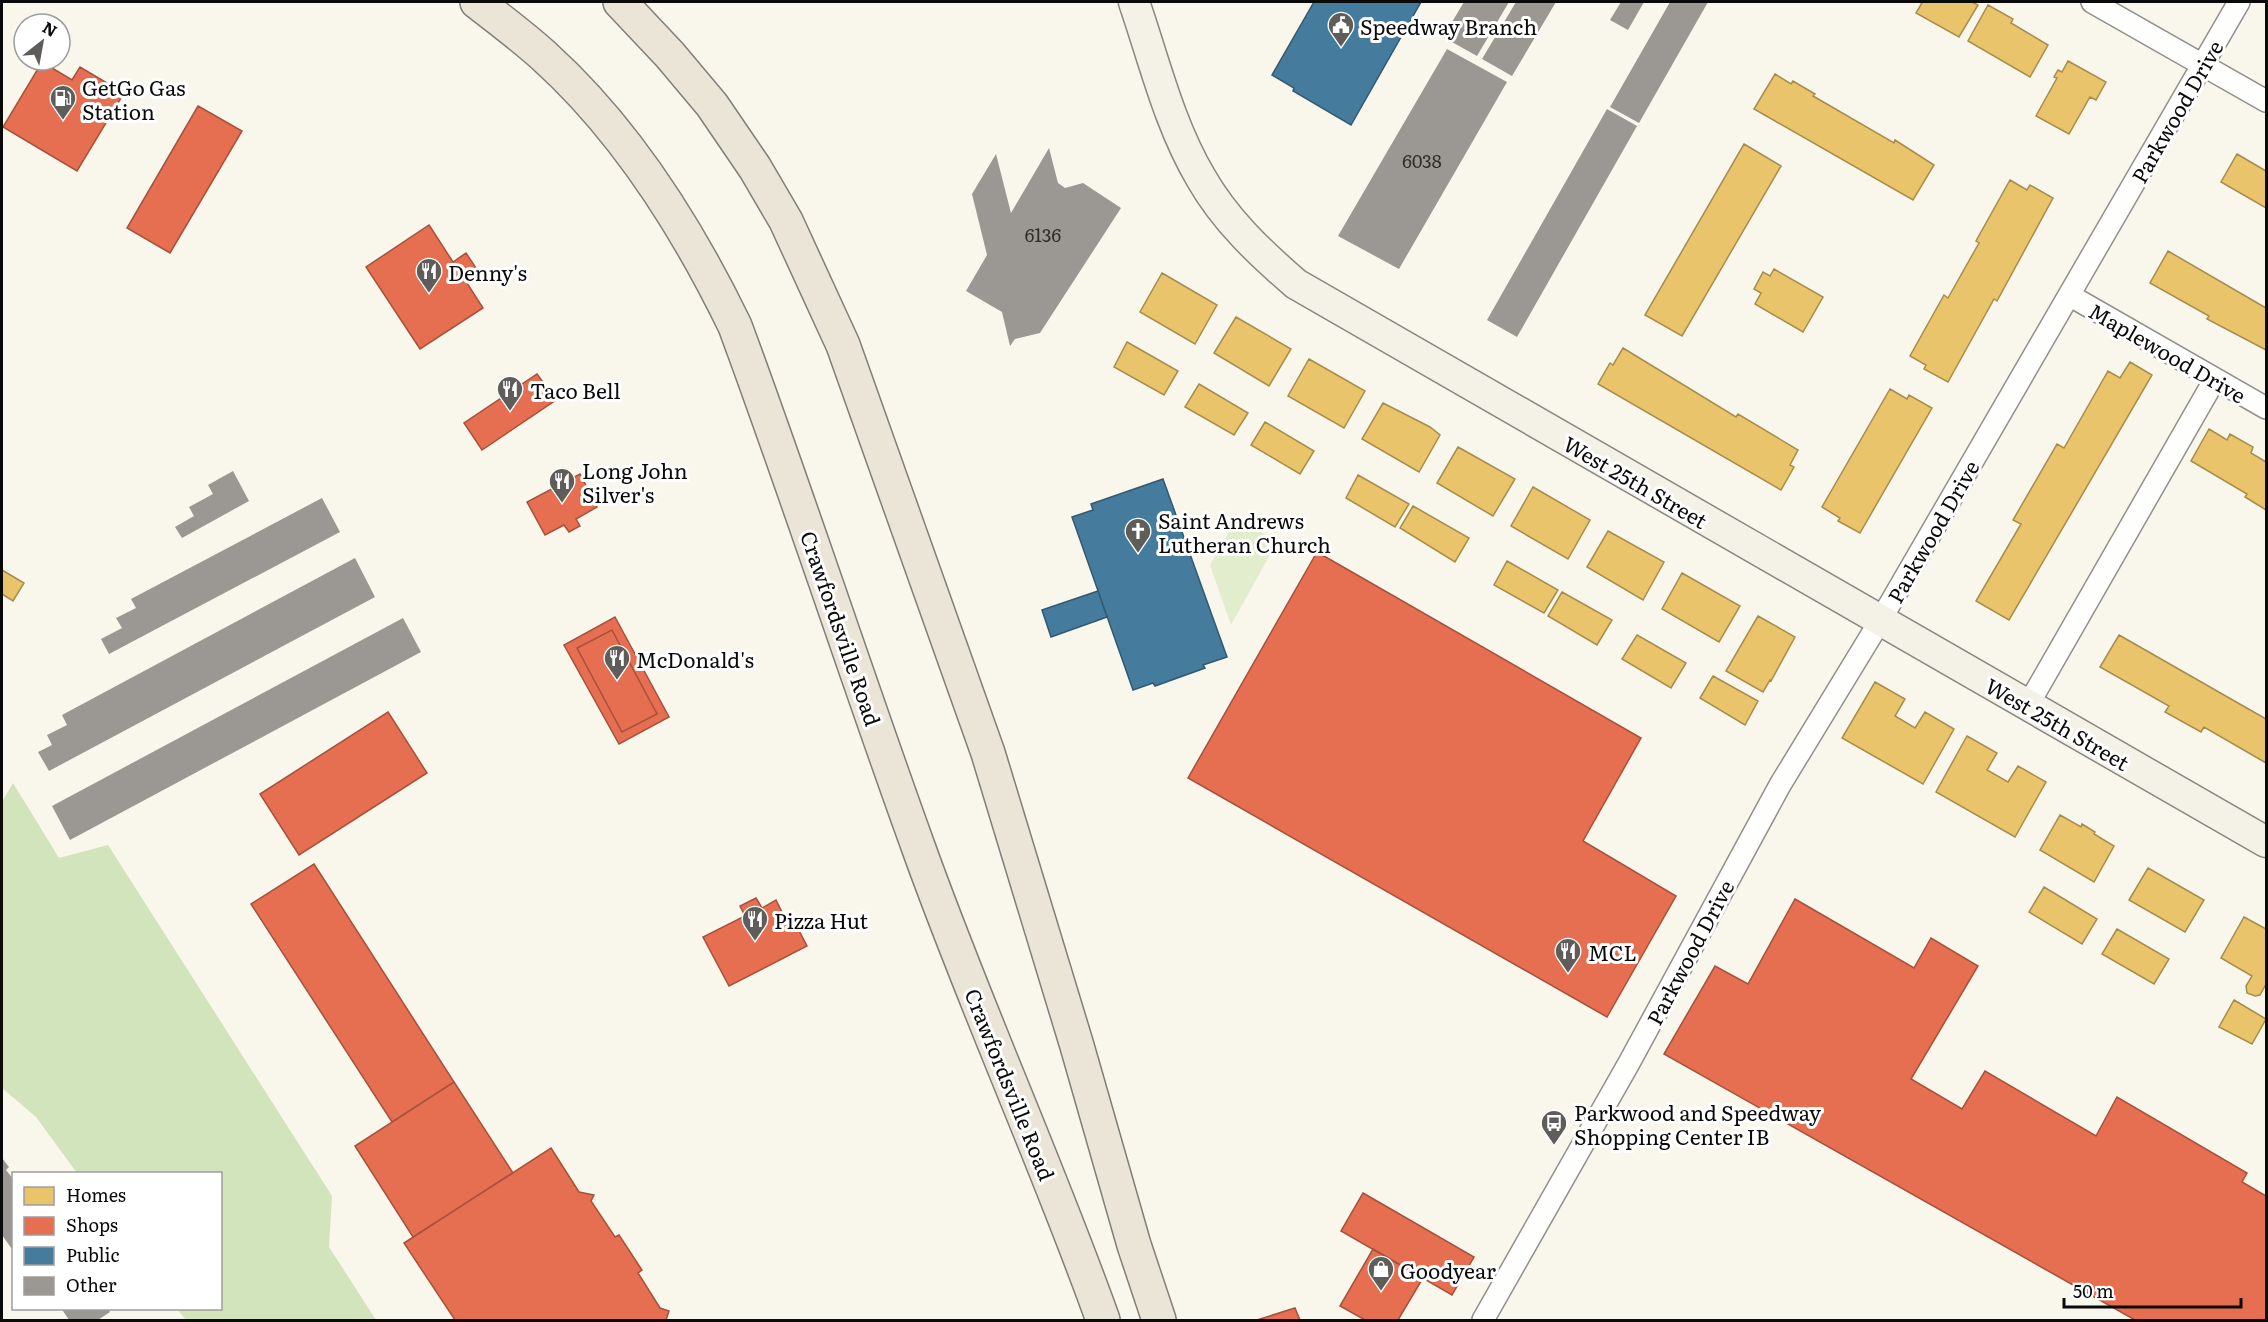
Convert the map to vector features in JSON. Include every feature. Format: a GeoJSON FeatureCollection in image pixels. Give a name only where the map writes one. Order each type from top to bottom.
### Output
{"type":"FeatureCollection","features":[{"type":"Feature","properties":{"kind":"main road","name":"Crawfordsville Road"},"geometry":{"type":"LineString","coordinates":[[477,2],[544,56],[600,114],[671,211],[716,286],[735,326],[919,850],[998,1056],[1062,1207],[1103,1320]]}},
{"type":"Feature","properties":{"kind":"main road"},"geometry":{"type":"LineString","coordinates":[[620,2],[712,105],[755,168],[786,221],[843,345],[988,753],[1077,1046],[1134,1245],[1159,1320]]}},
{"type":"Feature","properties":{"kind":"street","name":"West 25th Street"},"geometry":{"type":"LineString","coordinates":[[1134,2],[1176,128],[1200,178],[1246,240],[1296,284],[2266,842]]}},
{"type":"Feature","properties":{"kind":"street"},"geometry":{"type":"LineString","coordinates":[[2092,2],[2266,100]]}},
{"type":"Feature","properties":{"kind":"street","name":"Parkwood Drive"},"geometry":{"type":"LineString","coordinates":[[1483,1320],[1629,1063],[1780,785],[1880,621],[2239,2]]}},
{"type":"Feature","properties":{"kind":"street","name":"Maplewood Drive"},"geometry":{"type":"LineString","coordinates":[[2068,295],[2266,408]]}},
{"type":"Feature","properties":{"kind":"street"},"geometry":{"type":"LineString","coordinates":[[2028,705],[2215,379]]}},
{"type":"Feature","properties":{"kind":"green space"},"geometry":{"type":"Polygon","coordinates":[[[1237,518],[1277,542],[1231,625],[1210,565],[1237,518]]]}},
{"type":"Feature","properties":{"kind":"green space"},"geometry":{"type":"Polygon","coordinates":[[[13,783],[59,858],[108,845],[332,1196],[329,1247],[376,1320],[186,1320],[178,1310],[222,1310],[222,1172],[76,1172],[36,1117],[2,1088],[2,802],[13,783]]]}},
{"type":"Feature","properties":{"kind":"building: Homes"},"geometry":{"type":"Polygon","coordinates":[[[1919,2],[1972,2],[1978,5],[1959,37],[1916,13],[1922,3],[1919,2]]]}},
{"type":"Feature","properties":{"kind":"building: Homes"},"geometry":{"type":"Polygon","coordinates":[[[1988,5],[2013,19],[2011,23],[2048,45],[2030,77],[1968,41],[1988,5]]]}},
{"type":"Feature","properties":{"kind":"building: Homes"},"geometry":{"type":"Polygon","coordinates":[[[2068,61],[2106,82],[2096,100],[2090,97],[2069,134],[2036,116],[2057,78],[2054,77],[2058,70],[2062,72],[2068,61]]]}},
{"type":"Feature","properties":{"kind":"building: Homes"},"geometry":{"type":"Polygon","coordinates":[[[1775,74],[1791,84],[1793,81],[1815,94],[1813,96],[1894,143],[1895,140],[1934,165],[1913,200],[1754,109],[1775,74]]]}},
{"type":"Feature","properties":{"kind":"building: Homes"},"geometry":{"type":"Polygon","coordinates":[[[1744,144],[1781,166],[1682,336],[1645,315],[1744,144]]]}},
{"type":"Feature","properties":{"kind":"building: Homes"},"geometry":{"type":"Polygon","coordinates":[[[2237,154],[2266,171],[2266,208],[2221,182],[2237,154]]]}},
{"type":"Feature","properties":{"kind":"building: Homes"},"geometry":{"type":"Polygon","coordinates":[[[2010,180],[2027,190],[2030,185],[2053,198],[1997,301],[1994,299],[1948,382],[1924,369],[1926,365],[1910,356],[1944,295],[1948,298],[1979,243],[1976,241],[2010,180]]]}},
{"type":"Feature","properties":{"kind":"building: Homes"},"geometry":{"type":"Polygon","coordinates":[[[2168,251],[2266,308],[2266,350],[2207,319],[2209,316],[2150,283],[2168,251]]]}},
{"type":"Feature","properties":{"kind":"building: Homes"},"geometry":{"type":"Polygon","coordinates":[[[1774,269],[1823,297],[1803,332],[1755,304],[1761,293],[1754,289],[1763,272],[1770,276],[1774,269]]]}},
{"type":"Feature","properties":{"kind":"building: Homes"},"geometry":{"type":"Polygon","coordinates":[[[1162,273],[1217,305],[1195,344],[1140,312],[1162,273]]]}},
{"type":"Feature","properties":{"kind":"building: Homes"},"geometry":{"type":"Polygon","coordinates":[[[1236,317],[1291,349],[1269,386],[1214,353],[1236,317]]]}},
{"type":"Feature","properties":{"kind":"building: Homes"},"geometry":{"type":"Polygon","coordinates":[[[1127,342],[1178,371],[1164,395],[1114,367],[1127,342]]]}},
{"type":"Feature","properties":{"kind":"building: Homes"},"geometry":{"type":"Polygon","coordinates":[[[1623,348],[1736,417],[1738,414],[1798,450],[1790,465],[1794,467],[1781,490],[1598,384],[1610,363],[1613,365],[1623,348]]]}},
{"type":"Feature","properties":{"kind":"building: Homes"},"geometry":{"type":"Polygon","coordinates":[[[1309,359],[1365,391],[1344,428],[1288,396],[1309,359]]]}},
{"type":"Feature","properties":{"kind":"building: Homes"},"geometry":{"type":"Polygon","coordinates":[[[2130,362],[2152,375],[2009,620],[1976,601],[2021,524],[2013,520],[2057,444],[2064,448],[2108,371],[2120,378],[2130,362]]]}},
{"type":"Feature","properties":{"kind":"building: Homes"},"geometry":{"type":"Polygon","coordinates":[[[1199,384],[1248,413],[1234,435],[1185,407],[1199,384]]]}},
{"type":"Feature","properties":{"kind":"building: Homes"},"geometry":{"type":"Polygon","coordinates":[[[1890,389],[1907,399],[1909,395],[1932,408],[1860,533],[1838,521],[1840,518],[1822,507],[1890,389]]]}},
{"type":"Feature","properties":{"kind":"building: Homes"},"geometry":{"type":"Polygon","coordinates":[[[1383,403],[1430,427],[1440,435],[1419,472],[1362,439],[1383,403]]]}},
{"type":"Feature","properties":{"kind":"building: Homes"},"geometry":{"type":"Polygon","coordinates":[[[1265,422],[1314,451],[1300,474],[1251,445],[1265,422]]]}},
{"type":"Feature","properties":{"kind":"building: Homes"},"geometry":{"type":"Polygon","coordinates":[[[2209,429],[2227,440],[2230,434],[2253,447],[2251,453],[2266,462],[2266,510],[2245,497],[2247,494],[2191,461],[2209,429]]]}},
{"type":"Feature","properties":{"kind":"building: Homes"},"geometry":{"type":"Polygon","coordinates":[[[1458,447],[1515,479],[1493,516],[1437,483],[1458,447]]]}},
{"type":"Feature","properties":{"kind":"building: Homes"},"geometry":{"type":"Polygon","coordinates":[[[1358,475],[1409,504],[1395,527],[1346,498],[1358,475]]]}},
{"type":"Feature","properties":{"kind":"building: Homes"},"geometry":{"type":"Polygon","coordinates":[[[1533,487],[1590,520],[1568,559],[1511,526],[1533,487]]]}},
{"type":"Feature","properties":{"kind":"building: Homes"},"geometry":{"type":"Polygon","coordinates":[[[1413,506],[1469,538],[1455,562],[1400,528],[1413,506]]]}},
{"type":"Feature","properties":{"kind":"building: Homes"},"geometry":{"type":"Polygon","coordinates":[[[1608,531],[1664,562],[1643,600],[1587,567],[1608,531]]]}},
{"type":"Feature","properties":{"kind":"building: Homes"},"geometry":{"type":"Polygon","coordinates":[[[1507,561],[1558,590],[1544,613],[1494,585],[1507,561]]]}},
{"type":"Feature","properties":{"kind":"building: Homes"},"geometry":{"type":"Polygon","coordinates":[[[2,570],[24,583],[13,601],[2,594],[2,570]]]}},
{"type":"Feature","properties":{"kind":"building: Homes"},"geometry":{"type":"Polygon","coordinates":[[[1682,573],[1740,606],[1719,642],[1662,609],[1682,573]]]}},
{"type":"Feature","properties":{"kind":"building: Homes"},"geometry":{"type":"Polygon","coordinates":[[[1562,592],[1612,620],[1597,645],[1548,616],[1562,592]]]}},
{"type":"Feature","properties":{"kind":"building: Homes"},"geometry":{"type":"Polygon","coordinates":[[[1758,616],[1795,637],[1763,692],[1726,671],[1758,616]]]}},
{"type":"Feature","properties":{"kind":"building: Homes"},"geometry":{"type":"Polygon","coordinates":[[[1637,635],[1686,663],[1671,688],[1622,659],[1637,635]]]}},
{"type":"Feature","properties":{"kind":"building: Homes"},"geometry":{"type":"Polygon","coordinates":[[[2119,635],[2266,719],[2266,763],[2204,727],[2201,732],[2165,712],[2169,706],[2100,667],[2119,635]]]}},
{"type":"Feature","properties":{"kind":"building: Homes"},"geometry":{"type":"Polygon","coordinates":[[[1713,676],[1758,701],[1745,725],[1700,698],[1713,676]]]}},
{"type":"Feature","properties":{"kind":"building: Homes"},"geometry":{"type":"Polygon","coordinates":[[[1875,682],[1905,699],[1895,716],[1915,728],[1925,712],[1954,729],[1923,784],[1842,738],[1875,682]]]}},
{"type":"Feature","properties":{"kind":"building: Homes"},"geometry":{"type":"Polygon","coordinates":[[[1967,736],[1997,753],[1987,770],[2008,782],[2018,766],[2046,782],[2015,837],[1936,792],[1967,736]]]}},
{"type":"Feature","properties":{"kind":"building: Homes"},"geometry":{"type":"Polygon","coordinates":[[[2060,815],[2081,827],[2082,824],[2114,846],[2094,882],[2040,850],[2060,815]]]}},
{"type":"Feature","properties":{"kind":"building: Homes"},"geometry":{"type":"Polygon","coordinates":[[[2148,868],[2204,900],[2185,932],[2129,900],[2148,868]]]}},
{"type":"Feature","properties":{"kind":"building: Homes"},"geometry":{"type":"Polygon","coordinates":[[[2044,887],[2097,919],[2082,944],[2029,912],[2044,887]]]}},
{"type":"Feature","properties":{"kind":"building: Homes"},"geometry":{"type":"Polygon","coordinates":[[[2244,917],[2266,929],[2266,984],[2260,995],[2255,996],[2247,993],[2246,986],[2252,976],[2221,958],[2244,917]]]}},
{"type":"Feature","properties":{"kind":"building: Homes"},"geometry":{"type":"Polygon","coordinates":[[[2117,929],[2169,959],[2154,984],[2102,954],[2117,929]]]}},
{"type":"Feature","properties":{"kind":"building: Homes"},"geometry":{"type":"Polygon","coordinates":[[[2234,1000],[2266,1019],[2252,1044],[2219,1027],[2234,1000]]]}},
{"type":"Feature","properties":{"kind":"building: Shops"},"geometry":{"type":"Polygon","coordinates":[[[80,67],[124,93],[77,171],[3,127],[36,72],[59,72],[72,80],[80,67]]]}},
{"type":"Feature","properties":{"kind":"building: Shops"},"geometry":{"type":"Polygon","coordinates":[[[198,106],[242,131],[170,253],[127,228],[198,106]]]}},
{"type":"Feature","properties":{"kind":"building: Shops","name":"Denny's"},"geometry":{"type":"Polygon","coordinates":[[[429,225],[453,262],[466,253],[478,271],[465,280],[483,308],[420,349],[366,267],[429,225]]]}},
{"type":"Feature","properties":{"kind":"building: Shops","name":"Taco Bell"},"geometry":{"type":"Polygon","coordinates":[[[537,374],[556,400],[482,450],[464,423],[537,374]]]}},
{"type":"Feature","properties":{"kind":"building: Shops","name":"Long John Silver's"},"geometry":{"type":"Polygon","coordinates":[[[580,474],[597,507],[576,519],[580,526],[569,532],[564,525],[545,535],[527,502],[580,474]]]}},
{"type":"Feature","properties":{"kind":"building: Shops"},"geometry":{"type":"Polygon","coordinates":[[[1317,552],[1641,738],[1583,841],[1676,896],[1607,1017],[1188,778],[1317,552]]]}},
{"type":"Feature","properties":{"kind":"building: Shops"},"geometry":{"type":"Polygon","coordinates":[[[615,617],[669,717],[619,744],[564,645],[615,617]],[[612,630],[577,648],[622,732],[657,714],[612,630]]]}},
{"type":"Feature","properties":{"kind":"building: Shops","name":"McDonald's"},"geometry":{"type":"Polygon","coordinates":[[[612,630],[657,714],[622,732],[577,648],[612,630]]]}},
{"type":"Feature","properties":{"kind":"building: Shops"},"geometry":{"type":"Polygon","coordinates":[[[388,712],[427,773],[299,855],[260,794],[388,712]]]}},
{"type":"Feature","properties":{"kind":"building: Shops"},"geometry":{"type":"Polygon","coordinates":[[[314,864],[454,1082],[392,1122],[251,904],[314,864]]]}},
{"type":"Feature","properties":{"kind":"building: Shops","name":"Pizza Hut"},"geometry":{"type":"Polygon","coordinates":[[[756,898],[762,908],[776,900],[789,926],[795,923],[807,946],[729,986],[703,937],[745,916],[740,906],[756,898]]]}},
{"type":"Feature","properties":{"kind":"building: Shops"},"geometry":{"type":"Polygon","coordinates":[[[1795,899],[1914,968],[1931,938],[1978,966],[1911,1079],[1962,1109],[1985,1071],[2096,1136],[2117,1097],[2247,1173],[2242,1182],[2266,1196],[2266,1320],[2135,1320],[1664,1054],[1715,966],[1748,984],[1795,899]]]}},
{"type":"Feature","properties":{"kind":"building: Shops"},"geometry":{"type":"Polygon","coordinates":[[[454,1082],[513,1173],[413,1237],[355,1146],[454,1082]]]}},
{"type":"Feature","properties":{"kind":"building: Shops"},"geometry":{"type":"Polygon","coordinates":[[[551,1148],[579,1192],[594,1195],[591,1201],[615,1237],[619,1235],[642,1270],[638,1273],[660,1308],[669,1311],[666,1320],[455,1320],[404,1243],[551,1148]]]}},
{"type":"Feature","properties":{"kind":"building: Shops"},"geometry":{"type":"Polygon","coordinates":[[[1363,1193],[1474,1257],[1452,1295],[1341,1231],[1363,1193]]]}},
{"type":"Feature","properties":{"kind":"building: Shops","name":"Goodyear"},"geometry":{"type":"Polygon","coordinates":[[[1373,1249],[1423,1278],[1398,1320],[1365,1320],[1340,1306],[1373,1249]]]}},
{"type":"Feature","properties":{"kind":"building: Shops"},"geometry":{"type":"Polygon","coordinates":[[[1295,1308],[1300,1320],[1257,1320],[1295,1308]]]}},
{"type":"Feature","properties":{"kind":"building: Public","name":"Speedway Branch"},"geometry":{"type":"Polygon","coordinates":[[[1314,2],[1421,2],[1351,125],[1293,91],[1294,88],[1272,75],[1314,2]]]}},
{"type":"Feature","properties":{"kind":"building: Public","name":"Saint Andrews Lutheran Church"},"geometry":{"type":"Polygon","coordinates":[[[1163,479],[1227,657],[1203,665],[1205,668],[1155,686],[1153,683],[1133,690],[1072,517],[1093,510],[1091,504],[1163,479]]]}},
{"type":"Feature","properties":{"kind":"building: Public"},"geometry":{"type":"Polygon","coordinates":[[[1098,591],[1107,617],[1051,637],[1042,610],[1098,591]]]}},
{"type":"Feature","properties":{"kind":"building: Other"},"geometry":{"type":"Polygon","coordinates":[[[1464,2],[1509,2],[1477,56],[1443,37],[1464,2]]]}},
{"type":"Feature","properties":{"kind":"building: Other"},"geometry":{"type":"Polygon","coordinates":[[[1516,2],[1556,2],[1512,76],[1482,59],[1516,2]]]}},
{"type":"Feature","properties":{"kind":"building: Other"},"geometry":{"type":"Polygon","coordinates":[[[1621,2],[1644,2],[1628,30],[1610,20],[1621,2]]]}},
{"type":"Feature","properties":{"kind":"building: Other"},"geometry":{"type":"Polygon","coordinates":[[[1670,2],[1708,2],[1639,123],[1610,107],[1670,2]]]}},
{"type":"Feature","properties":{"kind":"building: Other"},"geometry":{"type":"Polygon","coordinates":[[[1447,49],[1507,82],[1399,269],[1338,236],[1447,49]]]}},
{"type":"Feature","properties":{"kind":"building: Other"},"geometry":{"type":"Polygon","coordinates":[[[1607,109],[1637,126],[1517,337],[1487,320],[1607,109]]]}},
{"type":"Feature","properties":{"kind":"building: Other"},"geometry":{"type":"Polygon","coordinates":[[[1049,148],[1058,183],[1065,188],[1083,183],[1121,208],[1040,333],[1015,339],[1010,346],[1002,312],[966,291],[987,255],[972,194],[996,154],[1011,213],[1049,148]]]}},
{"type":"Feature","properties":{"kind":"building: Other"},"geometry":{"type":"Polygon","coordinates":[[[233,471],[249,501],[182,538],[175,527],[194,516],[189,507],[213,494],[208,485],[233,471]]]}},
{"type":"Feature","properties":{"kind":"building: Other"},"geometry":{"type":"Polygon","coordinates":[[[322,498],[340,532],[109,654],[101,639],[122,628],[116,618],[136,608],[131,599],[322,498]]]}},
{"type":"Feature","properties":{"kind":"building: Other"},"geometry":{"type":"Polygon","coordinates":[[[355,558],[375,597],[49,771],[38,752],[52,745],[47,735],[67,725],[62,715],[355,558]]]}},
{"type":"Feature","properties":{"kind":"building: Other"},"geometry":{"type":"Polygon","coordinates":[[[403,618],[421,652],[70,840],[52,806],[403,618]]]}},
{"type":"Feature","properties":{"kind":"building: Other"},"geometry":{"type":"Polygon","coordinates":[[[2,1158],[9,1167],[6,1170],[12,1178],[12,1249],[2,1235],[2,1158]]]}},
{"type":"Feature","properties":{"kind":"building: Other"},"geometry":{"type":"Polygon","coordinates":[[[62,1310],[109,1310],[110,1312],[98,1320],[69,1320],[62,1310]]]}},
{"type":"Feature","properties":{"kind":"place","name":"Speedway Branch"},"geometry":{"type":"Point","coordinates":[1341,48]}},
{"type":"Feature","properties":{"kind":"place","name":"GetGo Gas Station"},"geometry":{"type":"Point","coordinates":[63,121]}},
{"type":"Feature","properties":{"kind":"place","name":"Denny's"},"geometry":{"type":"Point","coordinates":[429,294]}},
{"type":"Feature","properties":{"kind":"place","name":"Taco Bell"},"geometry":{"type":"Point","coordinates":[510,412]}},
{"type":"Feature","properties":{"kind":"place","name":"Long John Silver's"},"geometry":{"type":"Point","coordinates":[562,504]}},
{"type":"Feature","properties":{"kind":"place","name":"Saint Andrews Lutheran Church"},"geometry":{"type":"Point","coordinates":[1138,554]}},
{"type":"Feature","properties":{"kind":"place","name":"McDonald's"},"geometry":{"type":"Point","coordinates":[617,681]}},
{"type":"Feature","properties":{"kind":"place","name":"Pizza Hut"},"geometry":{"type":"Point","coordinates":[755,942]}},
{"type":"Feature","properties":{"kind":"place","name":"MCL"},"geometry":{"type":"Point","coordinates":[1568,974]}},
{"type":"Feature","properties":{"kind":"place","name":"Parkwood and Speedway Shopping Center IB"},"geometry":{"type":"Point","coordinates":[1554,1146]}},
{"type":"Feature","properties":{"kind":"place","name":"Goodyear"},"geometry":{"type":"Point","coordinates":[1381,1292]}}]}
